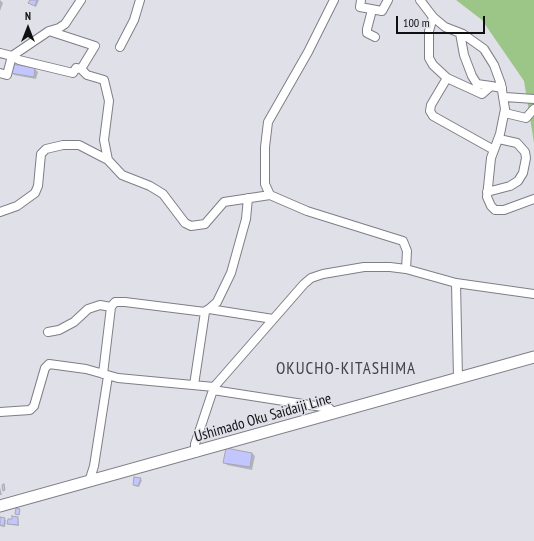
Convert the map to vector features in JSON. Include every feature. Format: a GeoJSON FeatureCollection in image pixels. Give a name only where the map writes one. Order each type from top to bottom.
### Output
{"type":"FeatureCollection","features":[{"type":"Feature","properties":{"kind":"main road","name":"Ushimado Oku Saidaiji Line"},"geometry":{"type":"LineString","coordinates":[[0,506],[534,357]]}},
{"type":"Feature","properties":{"kind":"street"},"geometry":{"type":"LineString","coordinates":[[0,73],[7,75],[12,56],[48,31],[59,28],[65,24],[81,0]]}},
{"type":"Feature","properties":{"kind":"street"},"geometry":{"type":"LineString","coordinates":[[120,47],[134,20],[140,0]]}},
{"type":"Feature","properties":{"kind":"street"},"geometry":{"type":"LineString","coordinates":[[270,194],[265,184],[264,167],[266,130],[268,122],[308,52],[334,0]]}},
{"type":"Feature","properties":{"kind":"street"},"geometry":{"type":"LineString","coordinates":[[361,0],[360,6],[372,10],[382,11],[388,0]]}},
{"type":"Feature","properties":{"kind":"street"},"geometry":{"type":"LineString","coordinates":[[420,0],[433,17],[445,27],[460,33],[484,49],[494,65],[502,88],[505,113],[499,139],[491,158],[487,192],[487,197],[491,206],[495,210],[504,210],[534,199]]}},
{"type":"Feature","properties":{"kind":"street"},"geometry":{"type":"LineString","coordinates":[[372,10],[367,29],[368,33],[375,37]]}},
{"type":"Feature","properties":{"kind":"street"},"geometry":{"type":"LineString","coordinates":[[433,17],[429,31],[428,58],[433,65],[447,78],[482,94],[492,86]]}},
{"type":"Feature","properties":{"kind":"street"},"geometry":{"type":"LineString","coordinates":[[0,53],[12,56],[19,60],[73,73],[76,68],[81,68],[95,46],[48,31]]}},
{"type":"Feature","properties":{"kind":"street"},"geometry":{"type":"LineString","coordinates":[[460,33],[464,55],[472,76],[477,84],[502,88]]}},
{"type":"Feature","properties":{"kind":"street"},"geometry":{"type":"LineString","coordinates":[[81,68],[87,75],[104,80],[109,101],[104,140],[108,160]]}},
{"type":"Feature","properties":{"kind":"street"},"geometry":{"type":"LineString","coordinates":[[447,78],[431,105],[430,110],[434,116],[494,150]]}},
{"type":"Feature","properties":{"kind":"street"},"geometry":{"type":"LineString","coordinates":[[504,97],[534,99]]}},
{"type":"Feature","properties":{"kind":"street"},"geometry":{"type":"LineString","coordinates":[[505,113],[526,118],[534,109]]}},
{"type":"Feature","properties":{"kind":"street"},"geometry":{"type":"LineString","coordinates":[[487,192],[510,186],[518,181],[523,173],[526,158],[525,152],[517,143],[499,139]]}},
{"type":"Feature","properties":{"kind":"street"},"geometry":{"type":"LineString","coordinates":[[0,212],[17,206],[35,193],[38,186],[41,154],[46,149],[63,145],[79,145],[108,160],[122,175],[150,186],[163,194],[180,219],[191,226],[198,226],[209,221],[215,210],[224,202],[270,194],[321,216],[403,241],[407,250],[406,269]]}},
{"type":"Feature","properties":{"kind":"street"},"geometry":{"type":"LineString","coordinates":[[194,385],[207,311],[217,302],[231,273],[246,219],[248,198]]}},
{"type":"Feature","properties":{"kind":"street"},"geometry":{"type":"LineString","coordinates":[[195,452],[195,444],[213,389],[273,319],[311,278],[323,274],[377,266],[406,269],[456,283],[534,294]]}},
{"type":"Feature","properties":{"kind":"street"},"geometry":{"type":"LineString","coordinates":[[456,283],[458,378]]}},
{"type":"Feature","properties":{"kind":"street"},"geometry":{"type":"LineString","coordinates":[[89,482],[94,466],[106,375],[111,308],[116,302],[273,319]]}},
{"type":"Feature","properties":{"kind":"street"},"geometry":{"type":"LineString","coordinates":[[48,332],[59,330],[74,322],[88,309],[100,305],[111,308]]}},
{"type":"Feature","properties":{"kind":"street"},"geometry":{"type":"LineString","coordinates":[[0,412],[30,410],[34,406],[45,368],[49,364],[106,375],[194,385],[329,408],[334,413]]}},
{"type":"Feature","properties":{"kind":"green space"},"geometry":{"type":"Polygon","coordinates":[[[456,0],[534,0],[534,143],[524,81],[482,20],[456,0]]]}},
{"type":"Feature","properties":{"kind":"building"},"geometry":{"type":"Polygon","coordinates":[[[30,0],[37,0],[35,6],[28,3],[30,0]]]}},
{"type":"Feature","properties":{"kind":"building"},"geometry":{"type":"Polygon","coordinates":[[[12,64],[35,68],[34,77],[10,73],[12,64]]]}},
{"type":"Feature","properties":{"kind":"building"},"geometry":{"type":"Polygon","coordinates":[[[226,448],[252,453],[250,467],[223,463],[226,448]]]}},
{"type":"Feature","properties":{"kind":"building"},"geometry":{"type":"Polygon","coordinates":[[[134,477],[141,478],[138,486],[133,485],[134,477]]]}},
{"type":"Feature","properties":{"kind":"building"},"geometry":{"type":"Polygon","coordinates":[[[4,484],[5,490],[3,491],[2,485],[4,484]]]}},
{"type":"Feature","properties":{"kind":"building"},"geometry":{"type":"Polygon","coordinates":[[[16,508],[20,509],[19,515],[15,514],[16,508]]]}},
{"type":"Feature","properties":{"kind":"building"},"geometry":{"type":"Polygon","coordinates":[[[12,516],[18,517],[18,525],[7,524],[8,519],[12,519],[12,516]]]}},
{"type":"Feature","properties":{"kind":"building"},"geometry":{"type":"Polygon","coordinates":[[[0,517],[5,518],[4,526],[0,525],[0,517]]]}},
{"type":"Feature","properties":{"kind":"district","name":"OKUCHO-KITASHIMA"},"geometry":{"type":"Point","coordinates":[346,369]}}]}
